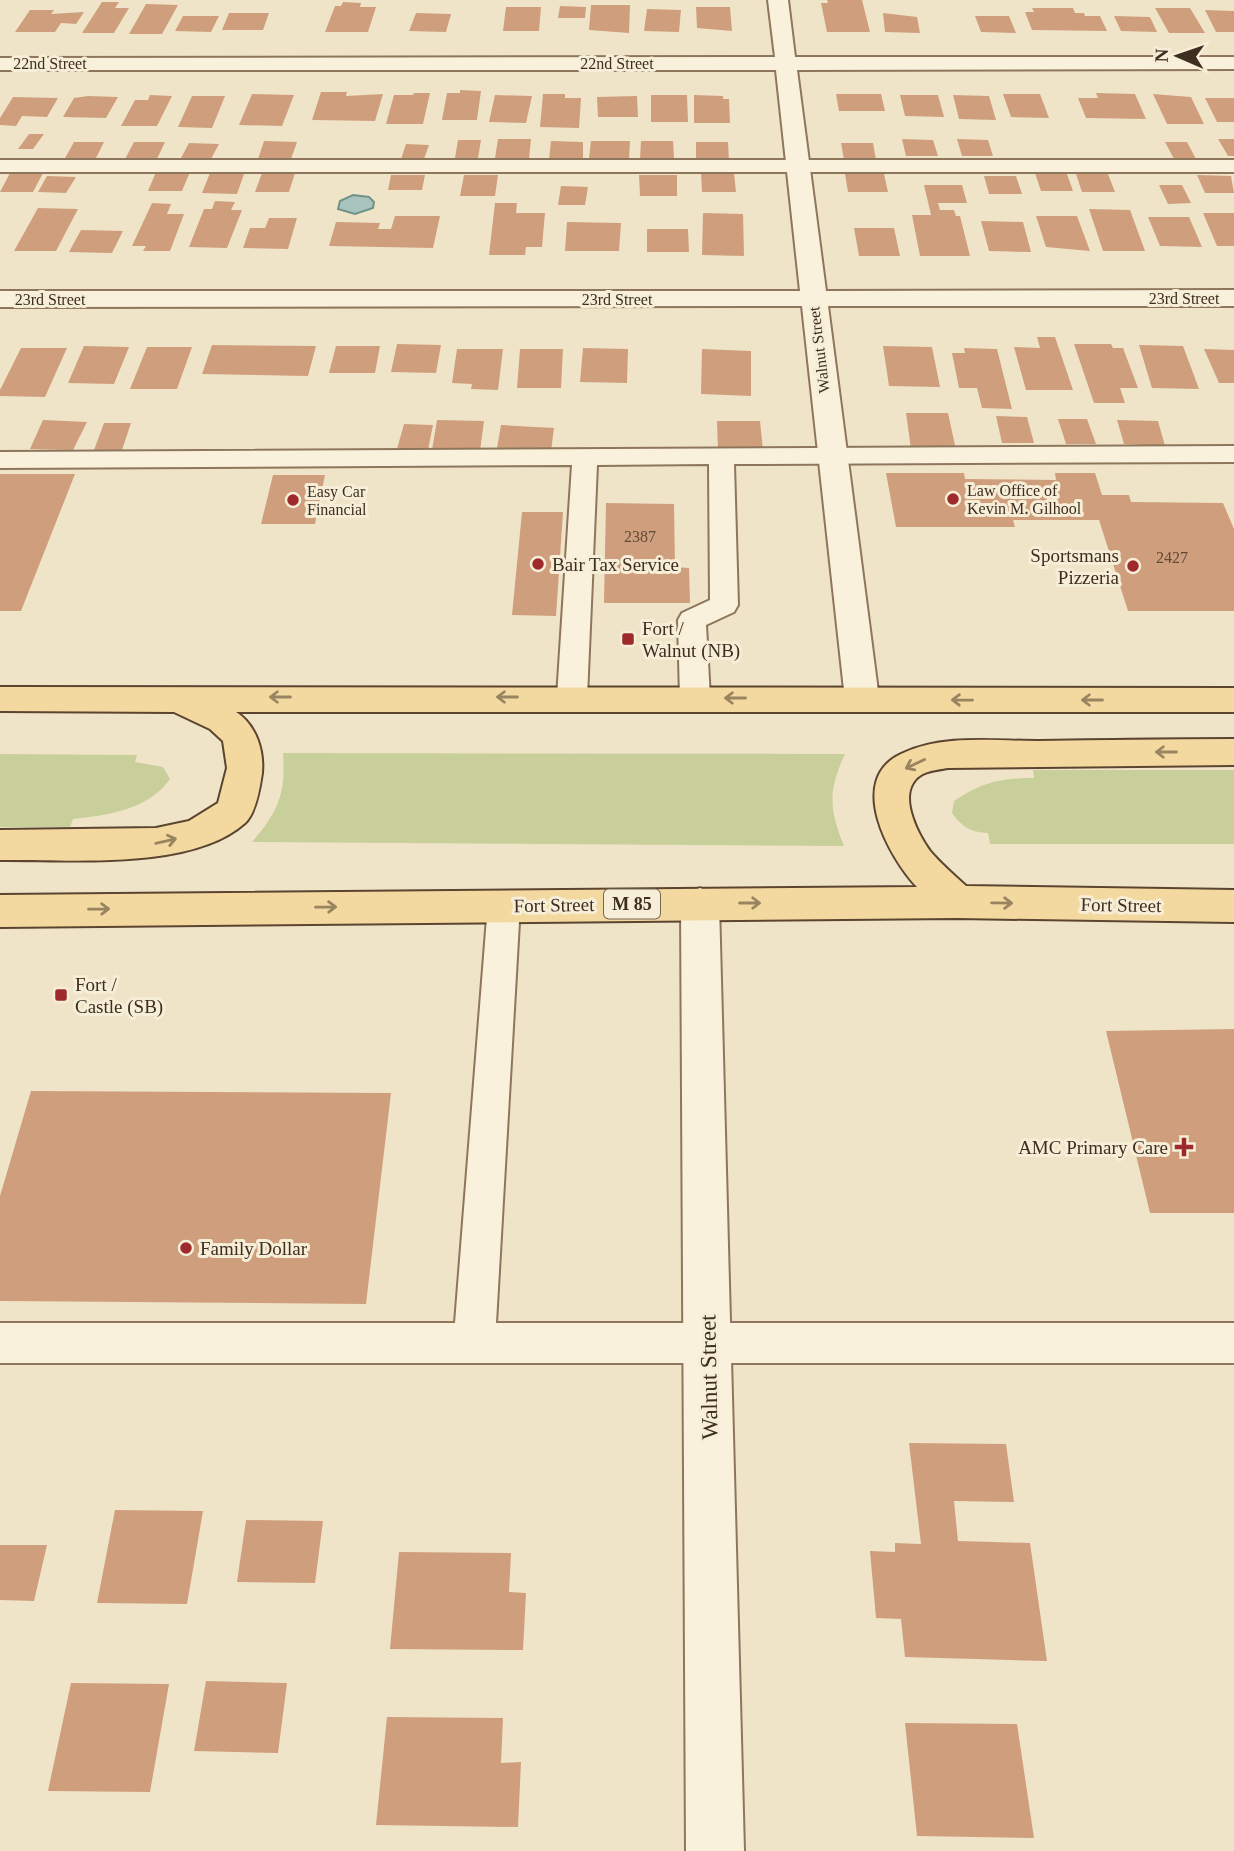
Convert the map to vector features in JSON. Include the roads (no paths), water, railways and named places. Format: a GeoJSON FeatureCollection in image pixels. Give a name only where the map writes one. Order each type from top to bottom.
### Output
{"type":"FeatureCollection","features":[{"type":"Feature","properties":{"kind":"main road"},"geometry":{"type":"LineString","coordinates":[[0,699],[572,697],[1234,700]]}},
{"type":"Feature","properties":{"kind":"main road"},"geometry":{"type":"LineString","coordinates":[[0,845],[156,844],[198,833],[233,812],[243,774],[245,752],[232,726],[175,698]]}},
{"type":"Feature","properties":{"kind":"main road"},"geometry":{"type":"LineString","coordinates":[[957,902],[915,858],[897,825],[892,800],[894,783],[905,768],[926,758],[948,755],[1234,752]]}},
{"type":"Feature","properties":{"kind":"main road","name":"Fort Street"},"geometry":{"type":"LineString","coordinates":[[0,911],[957,902],[1234,906]]}},
{"type":"Feature","properties":{"kind":"street","name":"Walnut Street"},"geometry":{"type":"LineString","coordinates":[[778,0],[862,699]]}},
{"type":"Feature","properties":{"kind":"street","name":"22nd Street"},"geometry":{"type":"LineString","coordinates":[[0,64],[1234,63]]}},
{"type":"Feature","properties":{"kind":"street","name":"23rd Street"},"geometry":{"type":"LineString","coordinates":[[0,299],[1234,298]]}},
{"type":"Feature","properties":{"kind":"street","name":"Walnut Street"},"geometry":{"type":"LineString","coordinates":[[700,904],[715,1851]]}},
{"type":"Feature","properties":{"kind":"lane"},"geometry":{"type":"LineString","coordinates":[[0,166],[1234,166]]}},
{"type":"Feature","properties":{"kind":"lane"},"geometry":{"type":"LineString","coordinates":[[0,460],[1234,454]]}},
{"type":"Feature","properties":{"kind":"lane"},"geometry":{"type":"LineString","coordinates":[[572,697],[585,457]]}},
{"type":"Feature","properties":{"kind":"lane"},"geometry":{"type":"LineString","coordinates":[[695,698],[692,620],[723,605],[721,457]]}},
{"type":"Feature","properties":{"kind":"lane"},"geometry":{"type":"LineString","coordinates":[[474,1343],[503,905]]}},
{"type":"Feature","properties":{"kind":"lane"},"geometry":{"type":"LineString","coordinates":[[0,1343],[1234,1343]]}},
{"type":"Feature","properties":{"kind":"water"},"geometry":{"type":"Polygon","coordinates":[[[353,195],[369,197],[374,202],[373,208],[355,214],[338,209],[340,201],[353,195]]]}},
{"type":"Feature","properties":{"kind":"place","name":"Law Office of Kevin M. Gilhool"},"geometry":{"type":"Point","coordinates":[953,499]}},
{"type":"Feature","properties":{"kind":"place","name":"Easy Car Financial"},"geometry":{"type":"Point","coordinates":[293,500]}},
{"type":"Feature","properties":{"kind":"place","name":"Bair Tax Service"},"geometry":{"type":"Point","coordinates":[538,564]}},
{"type":"Feature","properties":{"kind":"place","name":"Sportsmans Pizzeria"},"geometry":{"type":"Point","coordinates":[1133,566]}},
{"type":"Feature","properties":{"kind":"place","name":"Fort / Walnut (NB)"},"geometry":{"type":"Point","coordinates":[628,639]}},
{"type":"Feature","properties":{"kind":"place","name":"Fort / Castle (SB)"},"geometry":{"type":"Point","coordinates":[61,995]}},
{"type":"Feature","properties":{"kind":"place","name":"AMC Primary Care"},"geometry":{"type":"Point","coordinates":[1184,1147]}},
{"type":"Feature","properties":{"kind":"place","name":"Family Dollar"},"geometry":{"type":"Point","coordinates":[186,1248]}}]}
